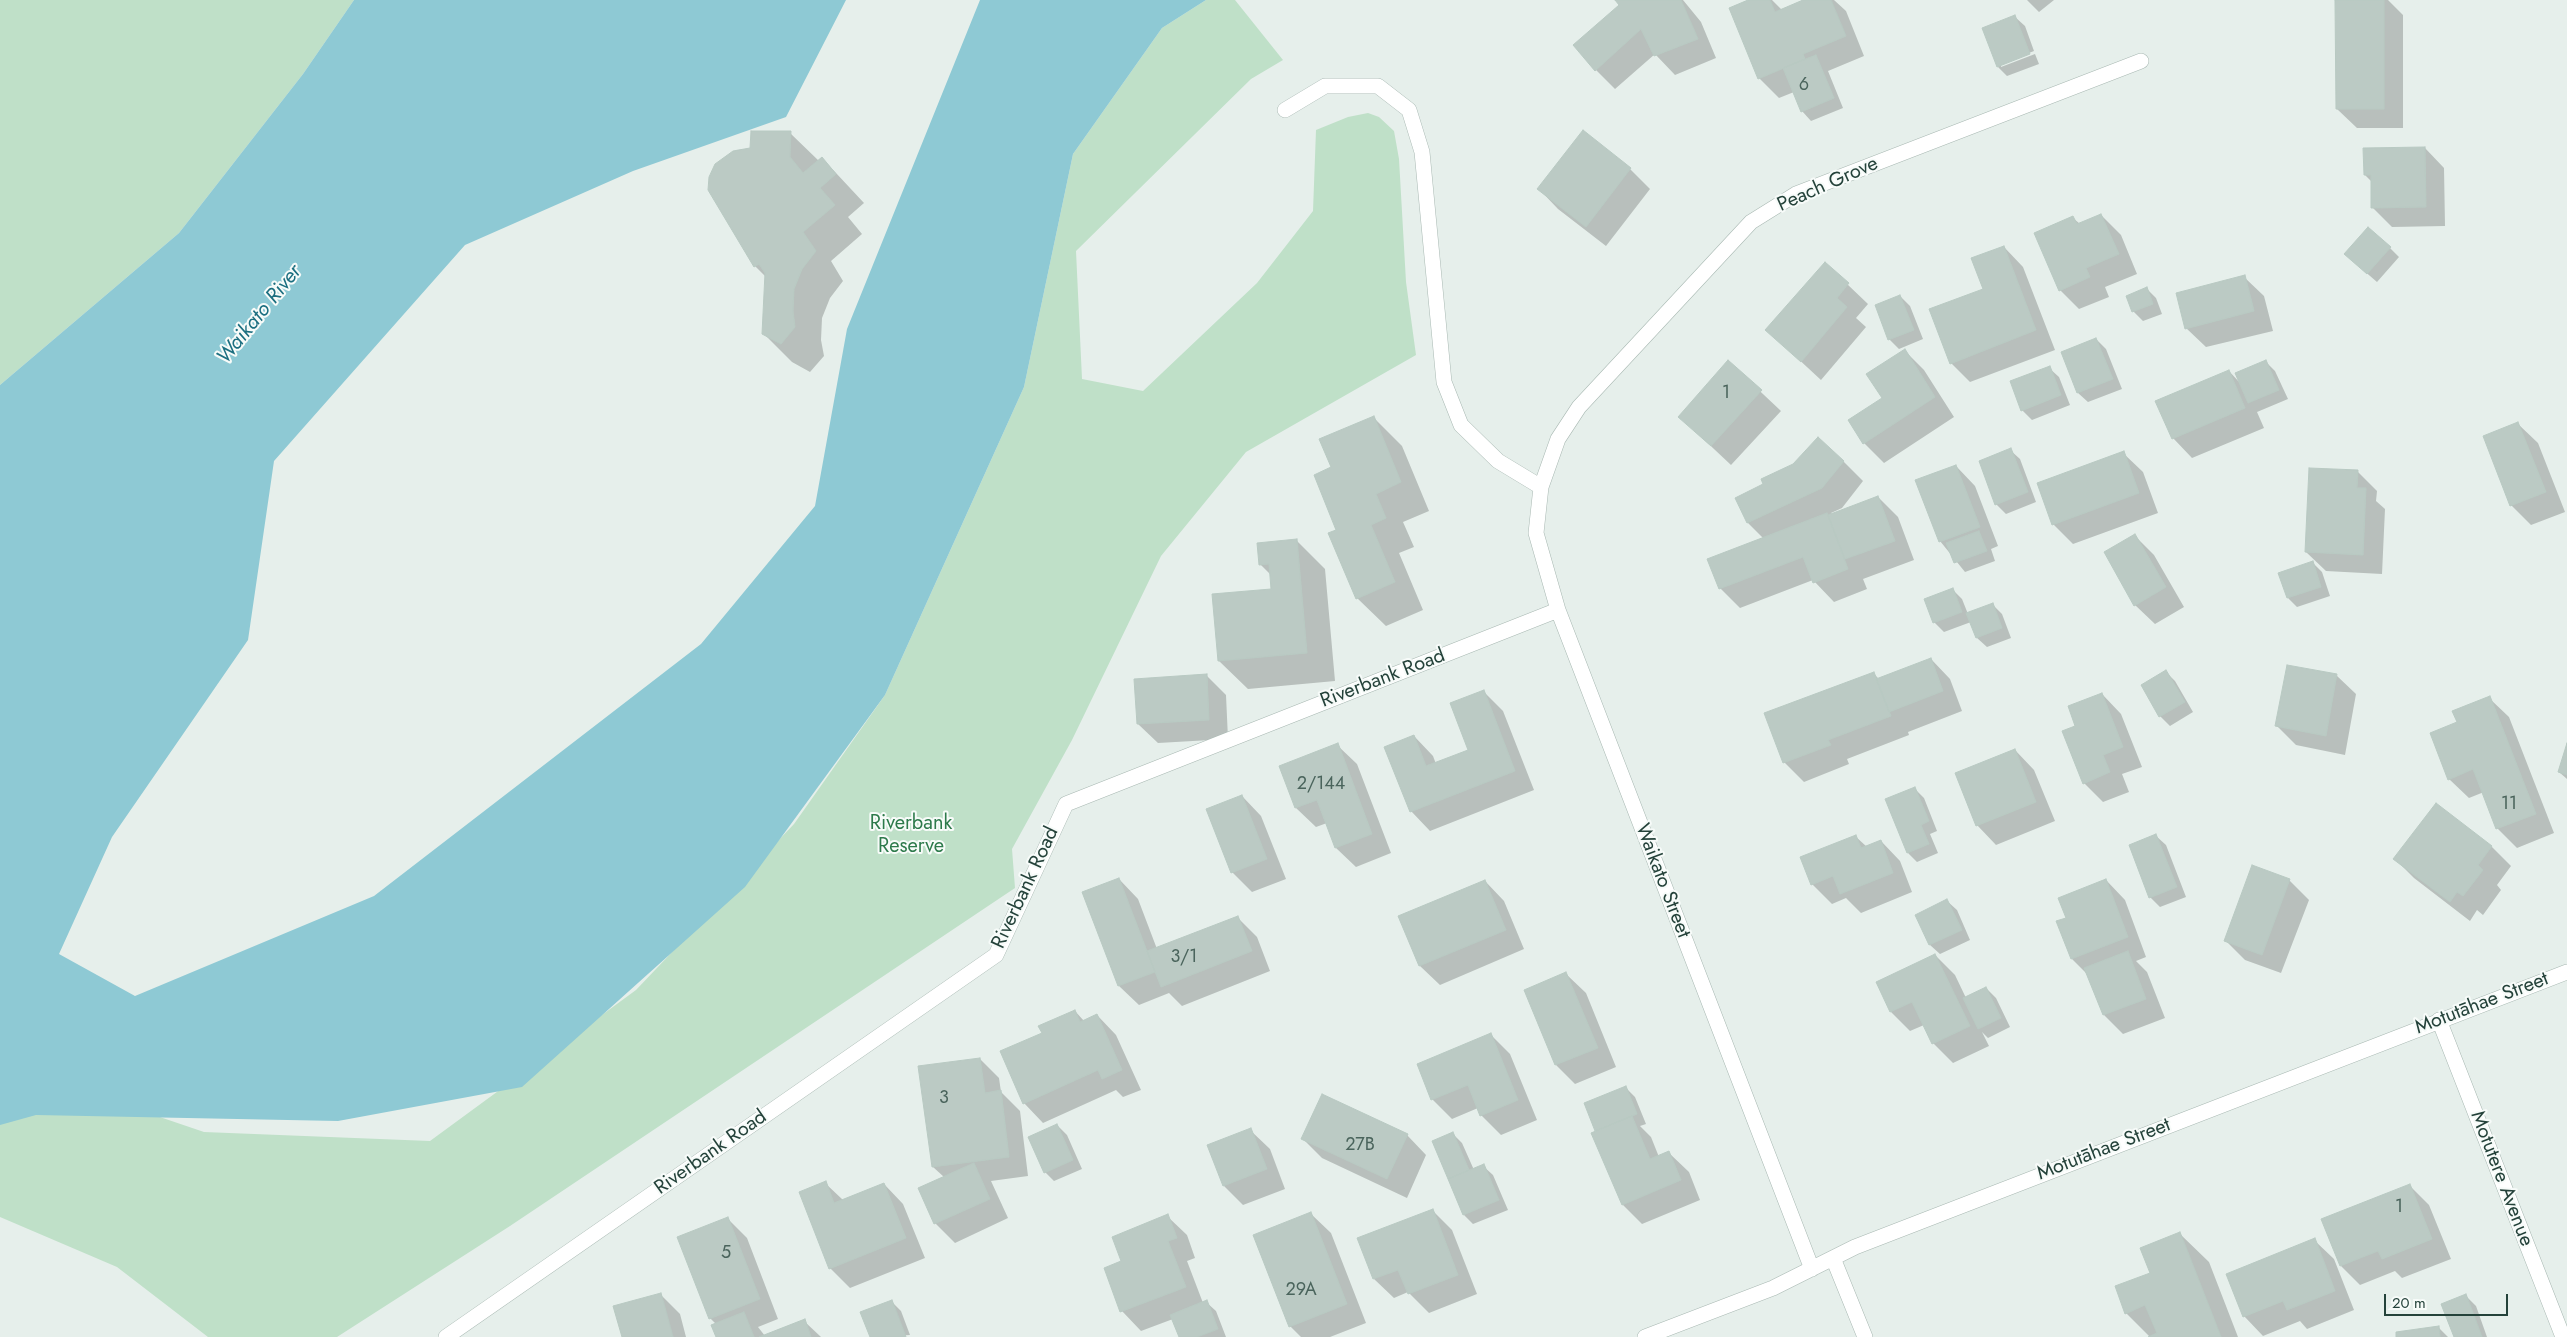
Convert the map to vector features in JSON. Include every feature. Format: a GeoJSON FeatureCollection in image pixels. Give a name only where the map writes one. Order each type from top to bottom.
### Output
{"type":"FeatureCollection","features":[{"type":"Feature","properties":{"kind":"street","name":"Peach Grove"},"geometry":{"type":"LineString","coordinates":[[1541,487],[1558,439],[1580,407],[1751,222],[1796,194],[2141,61]]}},
{"type":"Feature","properties":{"kind":"street"},"geometry":{"type":"LineString","coordinates":[[1285,110],[1325,86],[1378,86],[1409,110],[1422,152],[1444,382],[1461,425],[1498,461],[1541,487]]}},
{"type":"Feature","properties":{"kind":"street","name":"Waikato Street"},"geometry":{"type":"LineString","coordinates":[[1541,487],[1536,533],[1558,610],[1812,1269]]}},
{"type":"Feature","properties":{"kind":"street","name":"Riverbank Road"},"geometry":{"type":"LineString","coordinates":[[446,1337],[996,955],[1066,804],[1558,610]]}},
{"type":"Feature","properties":{"kind":"street","name":"Motutāhae Street"},"geometry":{"type":"LineString","coordinates":[[1645,1337],[1772,1288],[1855,1247],[2567,972]]}},
{"type":"Feature","properties":{"kind":"street","name":"Motutere Avenue"},"geometry":{"type":"LineString","coordinates":[[2439,1020],[2563,1337]]}},
{"type":"Feature","properties":{"kind":"street"},"geometry":{"type":"LineString","coordinates":[[1833,1258],[1865,1337]]}},
{"type":"Feature","properties":{"kind":"green space"},"geometry":{"type":"Polygon","coordinates":[[[0,0],[354,0],[303,74],[179,233],[0,385],[0,0]]]}},
{"type":"Feature","properties":{"kind":"green space","name":"Riverbank Reserve"},"geometry":{"type":"Polygon","coordinates":[[[1206,0],[1235,0],[1283,60],[1251,79],[1076,251],[1082,379],[1143,391],[1257,283],[1313,211],[1316,130],[1348,117],[1368,113],[1379,117],[1394,131],[1399,159],[1406,282],[1416,355],[1246,452],[1161,556],[1072,740],[1012,849],[1015,888],[510,1226],[337,1337],[208,1337],[117,1267],[0,1217],[0,1119],[95,1095],[204,1132],[430,1141],[636,990],[794,824],[885,695],[1024,387],[1073,154],[1162,28],[1206,0]]]}},
{"type":"Feature","properties":{"kind":"water","name":"Waikato River"},"geometry":{"type":"Polygon","coordinates":[[[354,0],[846,0],[786,117],[633,171],[465,245],[274,461],[248,640],[112,837],[59,954],[135,996],[374,896],[701,644],[815,506],[847,329],[980,0],[1206,0],[1162,28],[1073,154],[1024,387],[885,695],[745,887],[522,1087],[338,1121],[36,1115],[0,1125],[0,385],[179,233],[303,74],[354,0]]]}},
{"type":"Feature","properties":{"kind":"building"},"geometry":{"type":"Polygon","coordinates":[[[1615,0],[1681,0],[1698,39],[1654,56],[1641,29],[1595,71],[1573,45],[1619,5],[1615,0]]]}},
{"type":"Feature","properties":{"kind":"building"},"geometry":{"type":"Polygon","coordinates":[[[1748,0],[1770,0],[1775,12],[1803,0],[1831,0],[1846,36],[1803,54],[1805,59],[1758,79],[1729,8],[1748,0]]]}},
{"type":"Feature","properties":{"kind":"building"},"geometry":{"type":"Polygon","coordinates":[[[2335,0],[2384,0],[2384,109],[2336,109],[2335,0]]]}},
{"type":"Feature","properties":{"kind":"building"},"geometry":{"type":"Polygon","coordinates":[[[2015,15],[2030,54],[1997,67],[1982,28],[2015,15]]]}},
{"type":"Feature","properties":{"kind":"building"},"geometry":{"type":"Polygon","coordinates":[[[1816,55],[1834,98],[1801,112],[1783,68],[1816,55]]]}},
{"type":"Feature","properties":{"kind":"building"},"geometry":{"type":"Polygon","coordinates":[[[1583,130],[1631,168],[1586,227],[1537,189],[1583,130]]]}},
{"type":"Feature","properties":{"kind":"building"},"geometry":{"type":"Polygon","coordinates":[[[751,131],[791,131],[790,157],[803,173],[822,157],[836,174],[820,188],[835,205],[803,232],[816,251],[802,269],[794,289],[793,311],[795,327],[781,344],[762,334],[765,273],[759,264],[754,267],[708,190],[709,177],[715,164],[733,151],[750,148],[751,131]]]}},
{"type":"Feature","properties":{"kind":"building"},"geometry":{"type":"Polygon","coordinates":[[[2425,147],[2426,207],[2371,208],[2371,175],[2364,175],[2363,148],[2425,147]]]}},
{"type":"Feature","properties":{"kind":"building"},"geometry":{"type":"Polygon","coordinates":[[[2101,214],[2119,254],[2086,268],[2090,277],[2059,291],[2034,233],[2073,216],[2077,224],[2101,214]]]}},
{"type":"Feature","properties":{"kind":"building"},"geometry":{"type":"Polygon","coordinates":[[[2368,227],[2391,247],[2367,274],[2344,254],[2368,227]]]}},
{"type":"Feature","properties":{"kind":"building"},"geometry":{"type":"Polygon","coordinates":[[[2004,246],[2036,330],[1950,364],[1929,309],[1983,289],[1971,258],[2004,246]]]}},
{"type":"Feature","properties":{"kind":"building"},"geometry":{"type":"Polygon","coordinates":[[[1825,262],[1849,283],[1837,298],[1847,307],[1801,362],[1765,330],[1825,262]]]}},
{"type":"Feature","properties":{"kind":"building"},"geometry":{"type":"Polygon","coordinates":[[[2245,275],[2254,311],[2185,329],[2176,293],[2245,275]]]}},
{"type":"Feature","properties":{"kind":"building"},"geometry":{"type":"Polygon","coordinates":[[[2147,287],[2153,304],[2132,312],[2126,296],[2147,287]]]}},
{"type":"Feature","properties":{"kind":"building"},"geometry":{"type":"Polygon","coordinates":[[[1900,295],[1914,330],[1888,340],[1875,305],[1900,295]]]}},
{"type":"Feature","properties":{"kind":"building"},"geometry":{"type":"Polygon","coordinates":[[[2096,338],[2113,379],[2077,393],[2061,352],[2096,338]]]}},
{"type":"Feature","properties":{"kind":"building"},"geometry":{"type":"Polygon","coordinates":[[[1905,349],[1935,397],[1863,444],[1848,420],[1882,398],[1866,374],[1905,349]]]}},
{"type":"Feature","properties":{"kind":"building"},"geometry":{"type":"Polygon","coordinates":[[[1728,360],[1762,390],[1711,446],[1678,417],[1728,360]]]}},
{"type":"Feature","properties":{"kind":"building"},"geometry":{"type":"Polygon","coordinates":[[[2266,360],[2279,390],[2248,403],[2235,373],[2266,360]]]}},
{"type":"Feature","properties":{"kind":"building"},"geometry":{"type":"Polygon","coordinates":[[[2050,366],[2061,395],[2021,411],[2010,381],[2050,366]]]}},
{"type":"Feature","properties":{"kind":"building"},"geometry":{"type":"Polygon","coordinates":[[[2229,370],[2245,408],[2172,439],[2155,401],[2229,370]]]}},
{"type":"Feature","properties":{"kind":"building"},"geometry":{"type":"Polygon","coordinates":[[[1374,416],[1401,482],[1376,494],[1386,518],[1371,525],[1395,582],[1356,599],[1328,533],[1336,530],[1314,475],[1331,467],[1319,439],[1374,416]]]}},
{"type":"Feature","properties":{"kind":"building"},"geometry":{"type":"Polygon","coordinates":[[[2518,422],[2546,492],[2510,506],[2483,436],[2518,422]]]}},
{"type":"Feature","properties":{"kind":"building"},"geometry":{"type":"Polygon","coordinates":[[[1818,437],[1844,461],[1822,488],[1747,523],[1735,498],[1763,484],[1761,479],[1793,464],[1818,437]]]}},
{"type":"Feature","properties":{"kind":"building"},"geometry":{"type":"Polygon","coordinates":[[[2011,448],[2028,492],[1995,505],[1979,461],[2011,448]]]}},
{"type":"Feature","properties":{"kind":"building"},"geometry":{"type":"Polygon","coordinates":[[[2124,451],[2139,493],[2052,525],[2037,483],[2124,451]]]}},
{"type":"Feature","properties":{"kind":"building"},"geometry":{"type":"Polygon","coordinates":[[[1956,465],[1980,527],[1939,542],[1915,480],[1956,465]]]}},
{"type":"Feature","properties":{"kind":"building"},"geometry":{"type":"Polygon","coordinates":[[[2309,468],[2358,470],[2357,488],[2366,488],[2363,555],[2305,552],[2309,468]]]}},
{"type":"Feature","properties":{"kind":"building"},"geometry":{"type":"Polygon","coordinates":[[[1878,496],[1895,541],[1845,559],[1828,515],[1878,496]]]}},
{"type":"Feature","properties":{"kind":"building"},"geometry":{"type":"Polygon","coordinates":[[[1827,513],[1848,569],[1813,583],[1803,557],[1719,589],[1707,559],[1827,513]]]}},
{"type":"Feature","properties":{"kind":"building"},"geometry":{"type":"Polygon","coordinates":[[[1979,531],[1987,551],[1954,563],[1946,543],[1979,531]]]}},
{"type":"Feature","properties":{"kind":"building"},"geometry":{"type":"Polygon","coordinates":[[[2135,534],[2166,587],[2134,606],[2104,552],[2135,534]]]}},
{"type":"Feature","properties":{"kind":"building"},"geometry":{"type":"Polygon","coordinates":[[[1297,539],[1307,653],[1218,661],[1212,594],[1271,589],[1269,564],[1259,565],[1257,543],[1297,539]]]}},
{"type":"Feature","properties":{"kind":"building"},"geometry":{"type":"Polygon","coordinates":[[[2313,561],[2321,587],[2287,598],[2278,573],[2313,561]]]}},
{"type":"Feature","properties":{"kind":"building"},"geometry":{"type":"Polygon","coordinates":[[[1953,588],[1962,612],[1933,623],[1924,599],[1953,588]]]}},
{"type":"Feature","properties":{"kind":"building"},"geometry":{"type":"Polygon","coordinates":[[[1993,603],[2002,628],[1976,638],[1966,613],[1993,603]]]}},
{"type":"Feature","properties":{"kind":"building"},"geometry":{"type":"Polygon","coordinates":[[[1931,658],[1943,691],[1889,712],[1876,679],[1931,658]]]}},
{"type":"Feature","properties":{"kind":"building"},"geometry":{"type":"Polygon","coordinates":[[[2287,665],[2337,674],[2326,736],[2275,726],[2287,665]]]}},
{"type":"Feature","properties":{"kind":"building"},"geometry":{"type":"Polygon","coordinates":[[[2166,670],[2185,702],[2159,717],[2141,685],[2166,670]]]}},
{"type":"Feature","properties":{"kind":"building"},"geometry":{"type":"Polygon","coordinates":[[[1874,672],[1891,716],[1828,740],[1831,745],[1783,763],[1764,713],[1874,672]]]}},
{"type":"Feature","properties":{"kind":"building"},"geometry":{"type":"Polygon","coordinates":[[[1207,674],[1209,720],[1137,724],[1134,679],[1207,674]]]}},
{"type":"Feature","properties":{"kind":"building"},"geometry":{"type":"Polygon","coordinates":[[[1484,690],[1515,771],[1410,812],[1384,747],[1414,735],[1426,766],[1468,750],[1450,703],[1484,690]]]}},
{"type":"Feature","properties":{"kind":"building"},"geometry":{"type":"Polygon","coordinates":[[[2102,693],[2123,747],[2103,755],[2110,772],[2083,784],[2062,731],[2075,726],[2068,706],[2102,693]]]}},
{"type":"Feature","properties":{"kind":"building"},"geometry":{"type":"Polygon","coordinates":[[[2490,696],[2536,814],[2496,829],[2473,769],[2448,780],[2430,733],[2457,722],[2452,711],[2490,696]]]}},
{"type":"Feature","properties":{"kind":"building"},"geometry":{"type":"Polygon","coordinates":[[[1338,743],[1372,834],[1335,848],[1317,800],[1295,808],[1279,766],[1338,743]]]}},
{"type":"Feature","properties":{"kind":"building"},"geometry":{"type":"Polygon","coordinates":[[[2567,743],[2567,775],[2558,772],[2567,743]]]}},
{"type":"Feature","properties":{"kind":"building"},"geometry":{"type":"Polygon","coordinates":[[[2015,749],[2036,802],[1976,826],[1955,773],[2015,749]]]}},
{"type":"Feature","properties":{"kind":"building"},"geometry":{"type":"Polygon","coordinates":[[[1915,787],[1929,821],[1921,825],[1929,844],[1907,853],[1885,799],[1915,787]]]}},
{"type":"Feature","properties":{"kind":"building"},"geometry":{"type":"Polygon","coordinates":[[[1242,795],[1267,859],[1231,873],[1206,809],[1242,795]]]}},
{"type":"Feature","properties":{"kind":"building"},"geometry":{"type":"Polygon","coordinates":[[[2436,803],[2492,846],[2478,865],[2483,870],[2463,896],[2457,892],[2450,902],[2393,859],[2436,803]]]}},
{"type":"Feature","properties":{"kind":"building"},"geometry":{"type":"Polygon","coordinates":[[[2156,834],[2177,887],[2149,898],[2129,845],[2156,834]]]}},
{"type":"Feature","properties":{"kind":"building"},"geometry":{"type":"Polygon","coordinates":[[[1856,835],[1861,848],[1881,840],[1893,873],[1840,894],[1833,876],[1811,885],[1800,857],[1856,835]]]}},
{"type":"Feature","properties":{"kind":"building"},"geometry":{"type":"Polygon","coordinates":[[[2252,865],[2290,879],[2262,955],[2224,941],[2252,865]]]}},
{"type":"Feature","properties":{"kind":"building"},"geometry":{"type":"Polygon","coordinates":[[[1119,878],[1155,972],[1118,986],[1082,892],[1119,878]]]}},
{"type":"Feature","properties":{"kind":"building"},"geometry":{"type":"Polygon","coordinates":[[[2106,879],[2128,937],[2071,959],[2056,921],[2066,918],[2058,898],[2106,879]]]}},
{"type":"Feature","properties":{"kind":"building"},"geometry":{"type":"Polygon","coordinates":[[[1485,880],[1506,930],[1419,966],[1398,916],[1485,880]]]}},
{"type":"Feature","properties":{"kind":"building"},"geometry":{"type":"Polygon","coordinates":[[[1947,899],[1962,930],[1929,945],[1915,915],[1947,899]]]}},
{"type":"Feature","properties":{"kind":"building"},"geometry":{"type":"Polygon","coordinates":[[[1238,916],[1252,951],[1161,987],[1147,951],[1238,916]]]}},
{"type":"Feature","properties":{"kind":"building"},"geometry":{"type":"Polygon","coordinates":[[[2128,951],[2146,999],[2103,1015],[2084,968],[2128,951]]]}},
{"type":"Feature","properties":{"kind":"building"},"geometry":{"type":"Polygon","coordinates":[[[1935,954],[1970,1026],[1932,1044],[1912,1002],[1890,1012],[1876,982],[1935,954]]]}},
{"type":"Feature","properties":{"kind":"building"},"geometry":{"type":"Polygon","coordinates":[[[1566,972],[1598,1048],[1555,1065],[1524,990],[1566,972]]]}},
{"type":"Feature","properties":{"kind":"building"},"geometry":{"type":"Polygon","coordinates":[[[1986,987],[2001,1018],[1978,1029],[1963,998],[1986,987]]]}},
{"type":"Feature","properties":{"kind":"building"},"geometry":{"type":"Polygon","coordinates":[[[1075,1010],[1080,1022],[1097,1014],[1122,1070],[1102,1079],[1098,1070],[1023,1104],[1000,1051],[1042,1033],[1038,1026],[1075,1010]]]}},
{"type":"Feature","properties":{"kind":"building"},"geometry":{"type":"Polygon","coordinates":[[[1491,1033],[1518,1100],[1480,1116],[1468,1085],[1431,1100],[1417,1064],[1491,1033]]]}},
{"type":"Feature","properties":{"kind":"building"},"geometry":{"type":"Polygon","coordinates":[[[980,1058],[985,1093],[1001,1090],[1009,1157],[932,1167],[918,1066],[980,1058]]]}},
{"type":"Feature","properties":{"kind":"building"},"geometry":{"type":"Polygon","coordinates":[[[1626,1086],[1637,1114],[1595,1131],[1584,1103],[1626,1086]]]}},
{"type":"Feature","properties":{"kind":"building"},"geometry":{"type":"Polygon","coordinates":[[[1322,1094],[1408,1134],[1387,1179],[1301,1139],[1322,1094]]]}},
{"type":"Feature","properties":{"kind":"building"},"geometry":{"type":"Polygon","coordinates":[[[1632,1116],[1650,1159],[1669,1151],[1681,1180],[1622,1205],[1591,1133],[1632,1116]]]}},
{"type":"Feature","properties":{"kind":"building"},"geometry":{"type":"Polygon","coordinates":[[[1057,1124],[1073,1160],[1044,1173],[1028,1137],[1057,1124]]]}},
{"type":"Feature","properties":{"kind":"building"},"geometry":{"type":"Polygon","coordinates":[[[1251,1128],[1267,1169],[1223,1186],[1207,1145],[1251,1128]]]}},
{"type":"Feature","properties":{"kind":"building"},"geometry":{"type":"Polygon","coordinates":[[[1453,1132],[1469,1170],[1448,1179],[1432,1141],[1453,1132]]]}},
{"type":"Feature","properties":{"kind":"building"},"geometry":{"type":"Polygon","coordinates":[[[974,1163],[990,1199],[934,1224],[918,1188],[974,1163]]]}},
{"type":"Feature","properties":{"kind":"building"},"geometry":{"type":"Polygon","coordinates":[[[1484,1164],[1499,1200],[1463,1215],[1448,1179],[1484,1164]]]}},
{"type":"Feature","properties":{"kind":"building"},"geometry":{"type":"Polygon","coordinates":[[[826,1181],[834,1203],[884,1183],[906,1238],[829,1269],[799,1192],[826,1181]]]}},
{"type":"Feature","properties":{"kind":"building"},"geometry":{"type":"Polygon","coordinates":[[[2410,1184],[2432,1239],[2382,1259],[2378,1251],[2340,1266],[2321,1219],[2410,1184]]]}},
{"type":"Feature","properties":{"kind":"building"},"geometry":{"type":"Polygon","coordinates":[[[1433,1209],[1458,1275],[1408,1294],[1398,1270],[1373,1279],[1357,1238],[1433,1209]]]}},
{"type":"Feature","properties":{"kind":"building"},"geometry":{"type":"Polygon","coordinates":[[[1311,1212],[1347,1304],[1289,1327],[1253,1235],[1311,1212]]]}},
{"type":"Feature","properties":{"kind":"building"},"geometry":{"type":"Polygon","coordinates":[[[1168,1214],[1177,1238],[1168,1241],[1186,1287],[1120,1312],[1104,1268],[1121,1261],[1112,1237],[1168,1214]]]}},
{"type":"Feature","properties":{"kind":"building"},"geometry":{"type":"Polygon","coordinates":[[[728,1217],[760,1299],[709,1319],[677,1237],[728,1217]]]}},
{"type":"Feature","properties":{"kind":"building"},"geometry":{"type":"Polygon","coordinates":[[[2180,1232],[2221,1337],[2148,1337],[2157,1333],[2145,1305],[2125,1314],[2115,1286],[2150,1273],[2140,1248],[2180,1232]]]}},
{"type":"Feature","properties":{"kind":"building"},"geometry":{"type":"Polygon","coordinates":[[[2315,1238],[2335,1291],[2287,1310],[2283,1301],[2243,1317],[2226,1274],[2315,1238]]]}},
{"type":"Feature","properties":{"kind":"building"},"geometry":{"type":"Polygon","coordinates":[[[661,1293],[673,1337],[622,1337],[613,1306],[661,1293]]]}},
{"type":"Feature","properties":{"kind":"building"},"geometry":{"type":"Polygon","coordinates":[[[2466,1294],[2482,1337],[2454,1337],[2441,1304],[2466,1294]]]}},
{"type":"Feature","properties":{"kind":"building"},"geometry":{"type":"Polygon","coordinates":[[[892,1300],[906,1337],[870,1337],[860,1312],[892,1300]]]}},
{"type":"Feature","properties":{"kind":"building"},"geometry":{"type":"Polygon","coordinates":[[[1207,1300],[1218,1329],[1197,1337],[1179,1337],[1170,1315],[1207,1300]]]}},
{"type":"Feature","properties":{"kind":"building"},"geometry":{"type":"Polygon","coordinates":[[[744,1312],[754,1337],[716,1337],[711,1325],[744,1312]]]}},
{"type":"Feature","properties":{"kind":"building"},"geometry":{"type":"Polygon","coordinates":[[[805,1319],[811,1337],[759,1337],[805,1319]]]}},
{"type":"Feature","properties":{"kind":"building"},"geometry":{"type":"Polygon","coordinates":[[[2439,1326],[2440,1337],[2396,1337],[2396,1332],[2439,1326]]]}}]}
